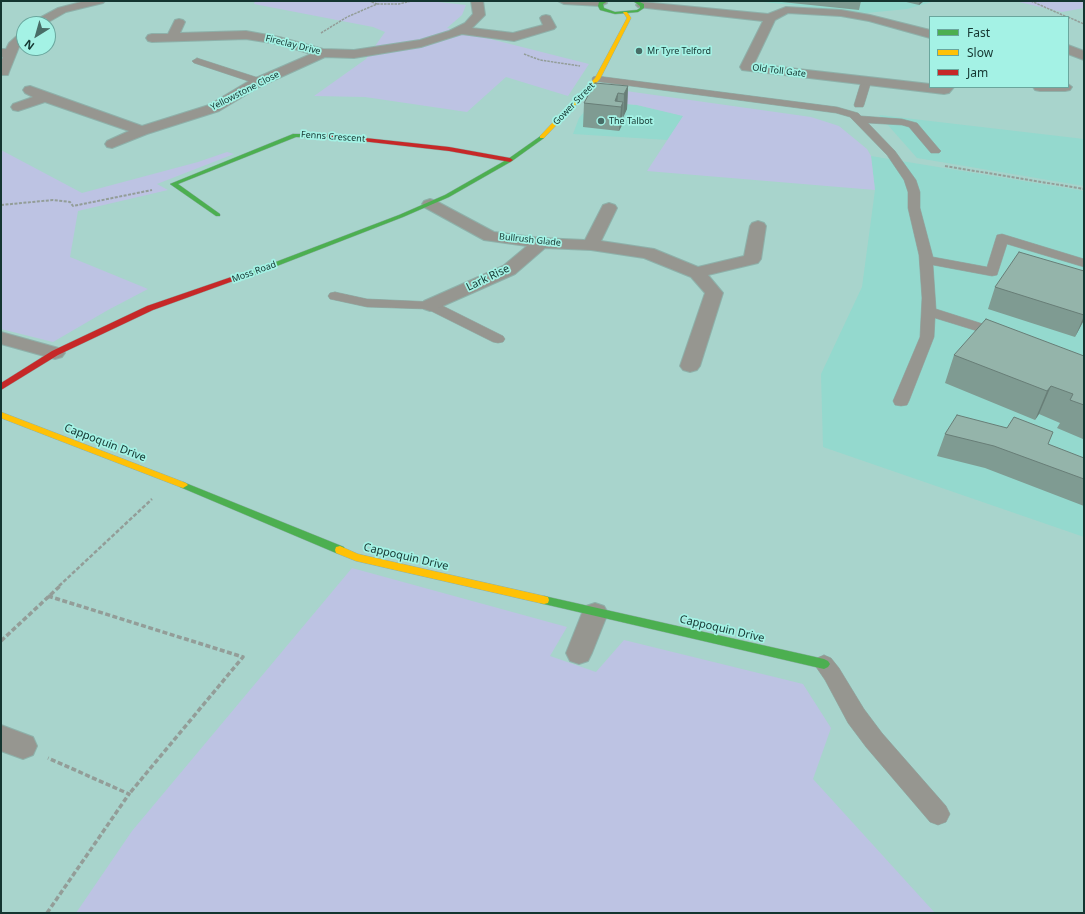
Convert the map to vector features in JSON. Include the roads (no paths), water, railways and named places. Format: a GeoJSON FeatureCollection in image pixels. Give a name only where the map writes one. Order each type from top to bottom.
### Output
{"type":"FeatureCollection","features":[{"type":"Feature","properties":{"kind":"street"},"geometry":{"type":"LineString","coordinates":[[51,16],[62,10],[99,1]]}},
{"type":"Feature","properties":{"kind":"street"},"geometry":{"type":"LineString","coordinates":[[475,1],[480,1]]}},
{"type":"Feature","properties":{"kind":"street","name":"Fireclay Drive"},"geometry":{"type":"LineString","coordinates":[[152,38],[246,35],[279,41],[323,53],[354,54],[379,51],[434,40],[460,30],[479,15],[475,1]]}},
{"type":"Feature","properties":{"kind":"street"},"geometry":{"type":"LineString","coordinates":[[564,1],[603,2],[600,6],[608,12],[625,13],[638,11],[642,8],[638,3]]}},
{"type":"Feature","properties":{"kind":"street"},"geometry":{"type":"LineString","coordinates":[[638,3],[770,18],[786,10],[841,13],[870,18],[929,34]]}},
{"type":"Feature","properties":{"kind":"street","name":"Gower Street"},"geometry":{"type":"LineString","coordinates":[[510,160],[541,138],[597,80],[629,18],[625,13]]}},
{"type":"Feature","properties":{"kind":"street"},"geometry":{"type":"LineString","coordinates":[[460,30],[514,37],[531,30],[550,27],[546,18]]}},
{"type":"Feature","properties":{"kind":"street","name":"Old Toll Gate"},"geometry":{"type":"LineString","coordinates":[[770,18],[746,67],[866,82],[944,90],[947,88]]}},
{"type":"Feature","properties":{"kind":"street"},"geometry":{"type":"LineString","coordinates":[[173,37],[180,22]]}},
{"type":"Feature","properties":{"kind":"street"},"geometry":{"type":"LineString","coordinates":[[3,72],[6,53],[16,43]]}},
{"type":"Feature","properties":{"kind":"street"},"geometry":{"type":"LineString","coordinates":[[1069,49],[1084,56]]}},
{"type":"Feature","properties":{"kind":"street","name":"Yellowstone Close"},"geometry":{"type":"LineString","coordinates":[[112,144],[142,131],[214,108],[261,82],[323,53]]}},
{"type":"Feature","properties":{"kind":"street"},"geometry":{"type":"LineString","coordinates":[[30,90],[45,97],[142,131]]}},
{"type":"Feature","properties":{"kind":"street"},"geometry":{"type":"LineString","coordinates":[[18,107],[45,97]]}},
{"type":"Feature","properties":{"kind":"street","name":"Fenns Crescent"},"geometry":{"type":"LineString","coordinates":[[218,215],[173,184],[295,134],[322,135],[449,149],[510,160]]}},
{"type":"Feature","properties":{"kind":"street","name":"Moss Road"},"geometry":{"type":"LineString","coordinates":[[1,387],[55,353],[150,308],[259,271],[430,204],[510,160]]}},
{"type":"Feature","properties":{"kind":"street","name":"Bullrush Glade"},"geometry":{"type":"LineString","coordinates":[[430,204],[490,236],[541,243],[591,245],[648,253],[697,273],[714,293],[690,366]]}},
{"type":"Feature","properties":{"kind":"street"},"geometry":{"type":"LineString","coordinates":[[591,245],[609,208]]}},
{"type":"Feature","properties":{"kind":"street"},"geometry":{"type":"LineString","coordinates":[[697,273],[752,259],[758,226]]}},
{"type":"Feature","properties":{"kind":"street","name":"Lark Rise"},"geometry":{"type":"LineString","coordinates":[[430,305],[509,270],[541,243]]}},
{"type":"Feature","properties":{"kind":"street"},"geometry":{"type":"LineString","coordinates":[[1,338],[55,353]]}},
{"type":"Feature","properties":{"kind":"street","name":"Cappoquin Drive"},"geometry":{"type":"LineString","coordinates":[[1,415],[229,503],[356,557],[594,613],[824,664]]}},
{"type":"Feature","properties":{"kind":"street"},"geometry":{"type":"LineString","coordinates":[[579,653],[594,613]]}},
{"type":"Feature","properties":{"kind":"lane"},"geometry":{"type":"LineString","coordinates":[[197,61],[261,82]]}},
{"type":"Feature","properties":{"kind":"lane"},"geometry":{"type":"LineString","coordinates":[[597,80],[837,110],[854,115],[858,119],[891,154],[910,180],[914,192],[914,208],[922,233],[926,260],[928,311],[927,336],[901,401]]}},
{"type":"Feature","properties":{"kind":"lane"},"geometry":{"type":"LineString","coordinates":[[859,105],[866,82]]}},
{"type":"Feature","properties":{"kind":"lane"},"geometry":{"type":"LineString","coordinates":[[858,119],[902,122],[913,125],[935,151]]}},
{"type":"Feature","properties":{"kind":"lane"},"geometry":{"type":"LineString","coordinates":[[926,260],[992,272],[1002,238],[1084,262]]}},
{"type":"Feature","properties":{"kind":"lane"},"geometry":{"type":"LineString","coordinates":[[335,296],[367,303],[430,305],[498,339]]}},
{"type":"Feature","properties":{"kind":"lane"},"geometry":{"type":"LineString","coordinates":[[928,311],[1010,337]]}},
{"type":"Feature","properties":{"kind":"lane"},"geometry":{"type":"LineString","coordinates":[[824,664],[832,674],[856,716],[874,740],[938,814]]}},
{"type":"Feature","properties":{"kind":"place","name":"Mr Tyre Telford"},"geometry":{"type":"Point","coordinates":[639,51]}},
{"type":"Feature","properties":{"kind":"place","name":"The Talbot"},"geometry":{"type":"Point","coordinates":[601,121]}}]}
